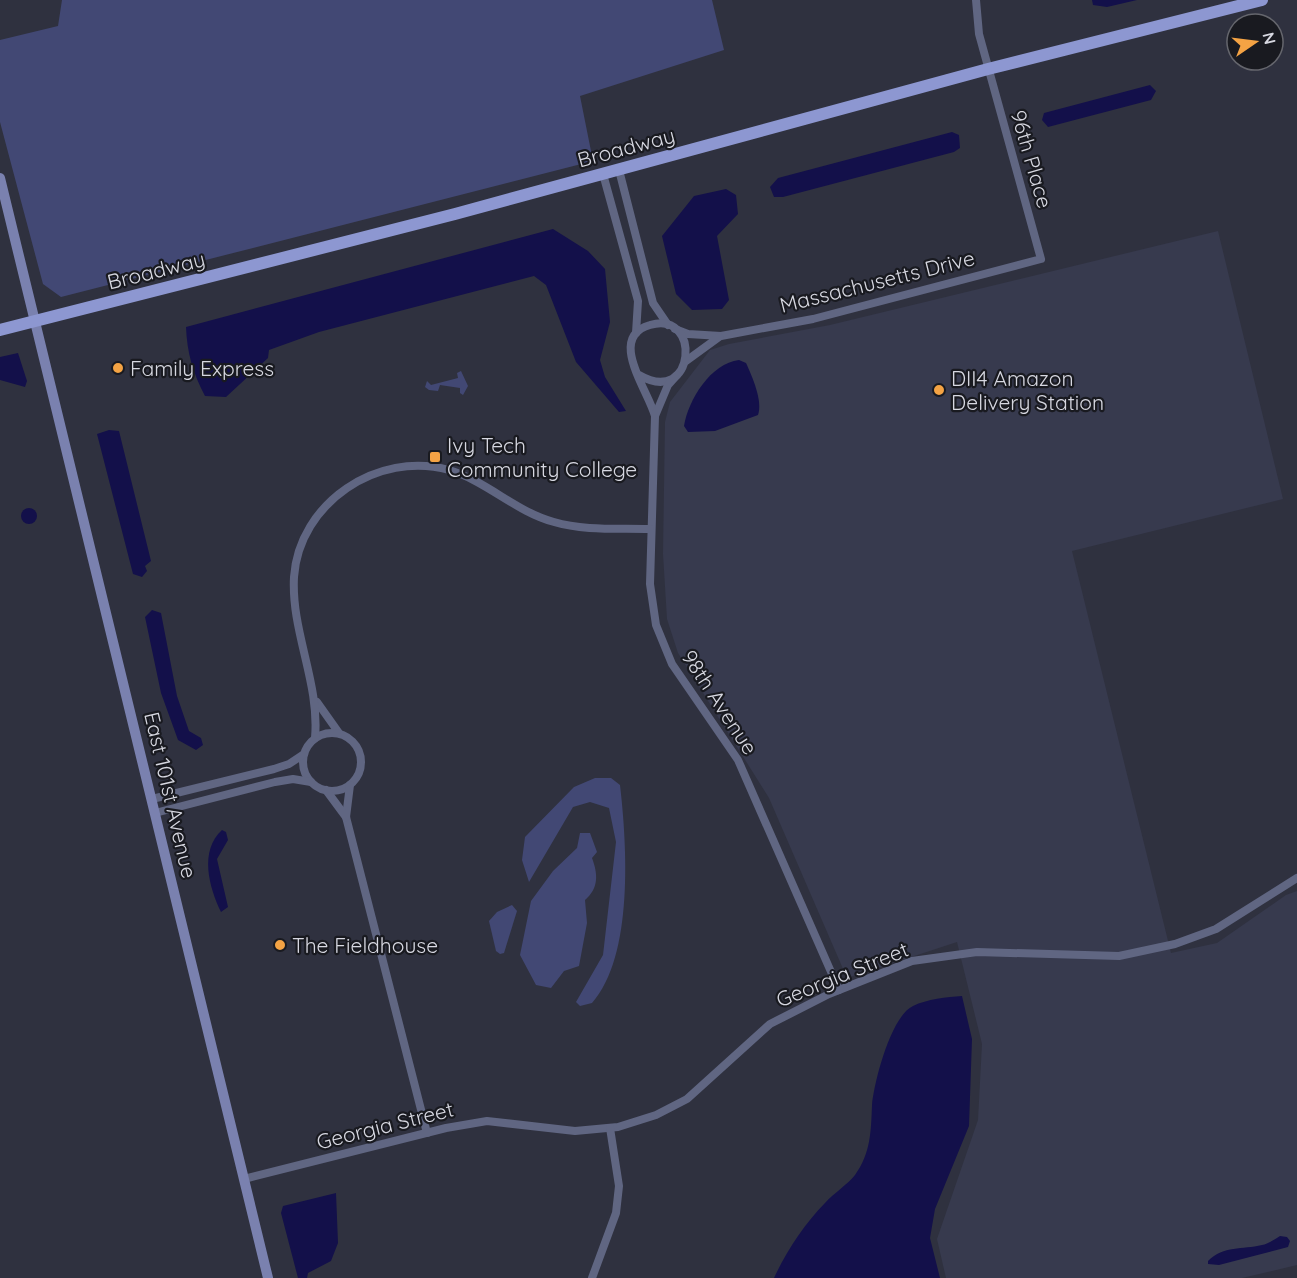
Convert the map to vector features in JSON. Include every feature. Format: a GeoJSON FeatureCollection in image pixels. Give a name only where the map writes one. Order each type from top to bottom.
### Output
{"type":"FeatureCollection","features":[{"type":"Feature","properties":{"kind":"main road","name":"Broadway"},"geometry":{"type":"LineString","coordinates":[[0,330],[619,170],[988,69],[1262,0]]}},
{"type":"Feature","properties":{"kind":"street","name":"96th Place"},"geometry":{"type":"LineString","coordinates":[[976,0],[979,34],[1041,258]]}},
{"type":"Feature","properties":{"kind":"street"},"geometry":{"type":"LineString","coordinates":[[619,170],[653,303],[686,343],[686,361]]}},
{"type":"Feature","properties":{"kind":"street","name":"98th Avenue"},"geometry":{"type":"LineString","coordinates":[[603,174],[638,302],[636,333],[631,341],[630,359],[639,375],[655,416]]}},
{"type":"Feature","properties":{"kind":"street","name":"East 101st Avenue"},"geometry":{"type":"LineString","coordinates":[[0,178],[268,1278]]}},
{"type":"Feature","properties":{"kind":"street","name":"Massachusetts Drive"},"geometry":{"type":"LineString","coordinates":[[721,336],[813,319],[1041,258]]}},
{"type":"Feature","properties":{"kind":"street"},"geometry":{"type":"LineString","coordinates":[[636,333],[651,324],[671,327],[688,334],[721,336]]}},
{"type":"Feature","properties":{"kind":"street"},"geometry":{"type":"LineString","coordinates":[[686,361],[721,336]]}},
{"type":"Feature","properties":{"kind":"street","name":"98th Avenue"},"geometry":{"type":"LineString","coordinates":[[686,361],[668,385],[655,416],[650,529],[652,605],[662,642],[672,664],[738,760],[839,990]]}},
{"type":"Feature","properties":{"kind":"street"},"geometry":{"type":"LineString","coordinates":[[639,375],[658,382],[677,375]]}},
{"type":"Feature","properties":{"kind":"street"},"geometry":{"type":"LineString","coordinates":[[315,738],[316,701],[294,603],[294,576],[299,551],[309,526],[329,502],[354,482],[405,466],[449,470],[554,522],[574,526],[650,529]]}},
{"type":"Feature","properties":{"kind":"street"},"geometry":{"type":"LineString","coordinates":[[316,701],[339,733],[356,746],[360,756],[361,767],[350,785],[346,817],[427,1133]]}},
{"type":"Feature","properties":{"kind":"street"},"geometry":{"type":"LineString","coordinates":[[152,799],[274,769],[304,754],[315,738],[326,733],[339,733]]}},
{"type":"Feature","properties":{"kind":"street"},"geometry":{"type":"LineString","coordinates":[[304,754],[303,764],[311,782]]}},
{"type":"Feature","properties":{"kind":"street"},"geometry":{"type":"LineString","coordinates":[[155,813],[293,780],[311,782],[326,790],[346,817]]}},
{"type":"Feature","properties":{"kind":"street"},"geometry":{"type":"LineString","coordinates":[[326,790],[342,789],[350,785]]}},
{"type":"Feature","properties":{"kind":"street","name":"Georgia Street"},"geometry":{"type":"LineString","coordinates":[[244,1179],[487,1120],[575,1131],[610,1128],[656,1115],[687,1099],[770,1024],[839,990],[912,961],[977,952],[1119,956],[1175,944],[1216,929],[1297,878]]}},
{"type":"Feature","properties":{"kind":"street"},"geometry":{"type":"LineString","coordinates":[[592,1278],[616,1213],[619,1186],[610,1128]]}},
{"type":"Feature","properties":{"kind":"shaded area"},"geometry":{"type":"Polygon","coordinates":[[[62,0],[712,0],[724,50],[580,96],[593,161],[61,297],[43,284],[0,122],[0,40],[58,26],[62,0]]]}},
{"type":"Feature","properties":{"kind":"shaded area"},"geometry":{"type":"Polygon","coordinates":[[[1092,0],[1137,0],[1107,7],[1093,5],[1092,0]]]}},
{"type":"Feature","properties":{"kind":"shaded area"},"geometry":{"type":"Polygon","coordinates":[[[1150,85],[1156,91],[1151,100],[1048,127],[1042,120],[1044,113],[1150,85]]]}},
{"type":"Feature","properties":{"kind":"shaded area"},"geometry":{"type":"Polygon","coordinates":[[[952,132],[959,135],[960,148],[954,152],[783,197],[774,197],[770,187],[778,178],[952,132]]]}},
{"type":"Feature","properties":{"kind":"shaded area"},"geometry":{"type":"Polygon","coordinates":[[[726,189],[736,195],[738,214],[717,236],[729,300],[722,309],[692,310],[676,294],[662,236],[694,196],[726,189]]]}},
{"type":"Feature","properties":{"kind":"shaded area"},"geometry":{"type":"Polygon","coordinates":[[[553,229],[588,251],[605,269],[610,322],[600,360],[605,377],[626,411],[619,412],[576,362],[546,285],[534,276],[319,332],[269,350],[268,358],[226,397],[205,396],[197,379],[189,354],[186,327],[553,229]]]}},
{"type":"Feature","properties":{"kind":"shaded area"},"geometry":{"type":"Polygon","coordinates":[[[1218,231],[1283,499],[1072,551],[1171,953],[1217,943],[1286,895],[1297,891],[1297,1265],[1242,1278],[946,1278],[937,1239],[978,1120],[982,1044],[957,942],[847,978],[769,798],[678,653],[667,619],[663,554],[665,422],[670,402],[710,350],[729,344],[830,325],[1218,231]]]}},
{"type":"Feature","properties":{"kind":"shaded area"},"geometry":{"type":"Polygon","coordinates":[[[18,353],[27,381],[25,387],[0,380],[0,357],[18,353]]]}},
{"type":"Feature","properties":{"kind":"shaded area"},"geometry":{"type":"Polygon","coordinates":[[[739,360],[746,363],[754,381],[759,403],[758,415],[715,431],[688,432],[684,426],[686,416],[702,384],[719,368],[739,360]]]}},
{"type":"Feature","properties":{"kind":"shaded area"},"geometry":{"type":"Polygon","coordinates":[[[461,371],[468,386],[463,395],[460,393],[460,388],[440,385],[438,391],[425,387],[427,381],[431,385],[458,378],[457,373],[461,371]]]}},
{"type":"Feature","properties":{"kind":"shaded area"},"geometry":{"type":"Polygon","coordinates":[[[109,430],[119,431],[151,561],[145,566],[147,571],[142,577],[133,574],[97,434],[109,430]]]}},
{"type":"Feature","properties":{"kind":"shaded area"},"geometry":{"type":"Polygon","coordinates":[[[29,508],[37,516],[29,524],[21,516],[29,508]]]}},
{"type":"Feature","properties":{"kind":"shaded area"},"geometry":{"type":"Polygon","coordinates":[[[152,610],[161,613],[177,696],[189,731],[201,738],[203,745],[196,750],[178,740],[161,693],[145,617],[152,610]]]}},
{"type":"Feature","properties":{"kind":"shaded area"},"geometry":{"type":"Polygon","coordinates":[[[595,778],[611,778],[620,785],[624,838],[624,899],[615,958],[606,983],[592,1003],[580,1006],[576,1002],[603,955],[616,842],[609,808],[590,802],[573,807],[529,882],[522,860],[525,837],[574,787],[595,778]]]}},
{"type":"Feature","properties":{"kind":"shaded area"},"geometry":{"type":"Polygon","coordinates":[[[222,830],[226,832],[228,840],[217,859],[228,907],[221,912],[210,881],[208,859],[210,848],[222,830]]]}},
{"type":"Feature","properties":{"kind":"shaded area"},"geometry":{"type":"Polygon","coordinates":[[[580,833],[590,833],[597,852],[592,858],[596,875],[595,886],[585,900],[587,923],[579,966],[564,971],[551,988],[536,985],[520,955],[531,901],[553,871],[577,848],[580,833]]]}},
{"type":"Feature","properties":{"kind":"shaded area"},"geometry":{"type":"Polygon","coordinates":[[[512,905],[517,911],[504,953],[500,954],[496,951],[489,921],[497,912],[512,905]]]}},
{"type":"Feature","properties":{"kind":"shaded area"},"geometry":{"type":"Polygon","coordinates":[[[962,996],[972,1039],[969,1126],[935,1209],[930,1238],[940,1278],[774,1278],[803,1229],[829,1199],[852,1179],[860,1167],[869,1141],[876,1081],[885,1051],[898,1022],[913,1006],[937,999],[962,996]]]}},
{"type":"Feature","properties":{"kind":"shaded area"},"geometry":{"type":"Polygon","coordinates":[[[336,1193],[338,1243],[331,1261],[308,1273],[307,1278],[298,1278],[281,1213],[283,1206],[336,1193]]]}},
{"type":"Feature","properties":{"kind":"shaded area"},"geometry":{"type":"Polygon","coordinates":[[[1280,1236],[1287,1237],[1290,1241],[1288,1247],[1219,1265],[1208,1264],[1208,1261],[1220,1252],[1264,1244],[1280,1236]]]}},
{"type":"Feature","properties":{"kind":"place","name":"Family Express"},"geometry":{"type":"Point","coordinates":[118,368]}},
{"type":"Feature","properties":{"kind":"place","name":"DII4 Amazon Delivery Station"},"geometry":{"type":"Point","coordinates":[939,390]}},
{"type":"Feature","properties":{"kind":"place","name":"Ivy Tech Community College"},"geometry":{"type":"Point","coordinates":[435,457]}},
{"type":"Feature","properties":{"kind":"place","name":"The Fieldhouse"},"geometry":{"type":"Point","coordinates":[280,945]}}]}
